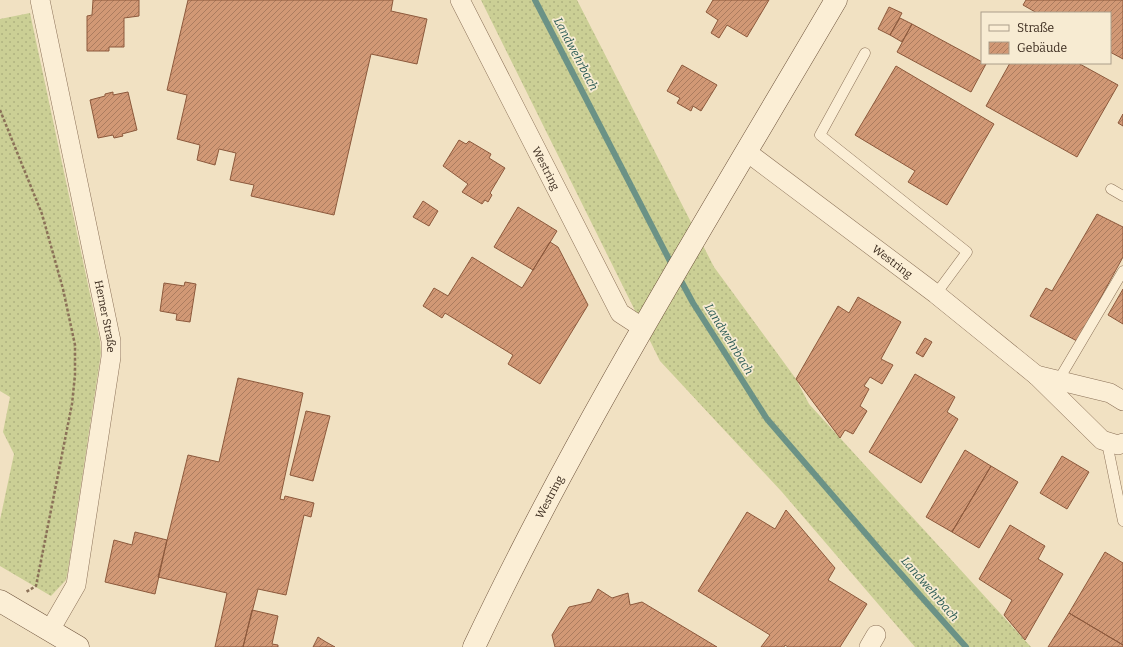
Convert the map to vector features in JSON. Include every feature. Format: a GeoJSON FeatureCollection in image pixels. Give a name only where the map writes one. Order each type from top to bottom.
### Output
{"type":"FeatureCollection","features":[{"type":"Feature","properties":{"kind":"main road","name":"Westring"},"geometry":{"type":"LineString","coordinates":[[474,647],[549,496],[647,321],[836,0]]}},
{"type":"Feature","properties":{"kind":"main road"},"geometry":{"type":"LineString","coordinates":[[2,602],[78,647]]}},
{"type":"Feature","properties":{"kind":"street","name":"Herner Straße"},"geometry":{"type":"LineString","coordinates":[[40,0],[111,341],[111,357],[76,585],[50,630]]}},
{"type":"Feature","properties":{"kind":"street","name":"Westring"},"geometry":{"type":"LineString","coordinates":[[460,0],[620,313],[647,321]]}},
{"type":"Feature","properties":{"kind":"street","name":"Westring"},"geometry":{"type":"LineString","coordinates":[[747,152],[936,294],[1036,375],[1115,443]]}},
{"type":"Feature","properties":{"kind":"street","name":"Westring"},"geometry":{"type":"LineString","coordinates":[[1036,375],[1110,393],[1123,402]]}},
{"type":"Feature","properties":{"kind":"lane"},"geometry":{"type":"LineString","coordinates":[[865,53],[820,135],[967,252],[936,294]]}},
{"type":"Feature","properties":{"kind":"lane"},"geometry":{"type":"LineString","coordinates":[[1111,189],[1123,196]]}},
{"type":"Feature","properties":{"kind":"lane"},"geometry":{"type":"LineString","coordinates":[[1058,381],[1123,271]]}},
{"type":"Feature","properties":{"kind":"lane"},"geometry":{"type":"LineString","coordinates":[[1115,443],[1123,522]]}},
{"type":"Feature","properties":{"kind":"path"},"geometry":{"type":"LineString","coordinates":[[0,110],[42,214],[63,289],[74,345],[75,360],[72,404],[36,586],[2,602]]}},
{"type":"Feature","properties":{"kind":"green space"},"geometry":{"type":"Polygon","coordinates":[[[481,0],[577,0],[714,267],[796,379],[809,404],[1031,647],[915,647],[782,492],[660,361],[481,0]]]}},
{"type":"Feature","properties":{"kind":"green space"},"geometry":{"type":"Polygon","coordinates":[[[30,13],[100,341],[101,353],[66,580],[51,596],[0,566],[0,520],[14,454],[3,432],[10,397],[0,391],[0,19],[30,13]]]}},
{"type":"Feature","properties":{"kind":"building"},"geometry":{"type":"Polygon","coordinates":[[[93,0],[139,0],[139,16],[124,18],[124,47],[109,47],[109,51],[87,51],[87,16],[92,15],[93,0]]]}},
{"type":"Feature","properties":{"kind":"building"},"geometry":{"type":"Polygon","coordinates":[[[188,0],[393,0],[391,11],[427,19],[417,64],[371,54],[334,215],[251,196],[254,185],[230,180],[236,153],[219,149],[215,165],[197,160],[200,145],[177,139],[187,95],[167,90],[188,0]]]}},
{"type":"Feature","properties":{"kind":"building"},"geometry":{"type":"Polygon","coordinates":[[[713,0],[769,0],[747,37],[727,25],[719,38],[711,33],[718,20],[706,12],[713,0]]]}},
{"type":"Feature","properties":{"kind":"building"},"geometry":{"type":"Polygon","coordinates":[[[1026,0],[1123,0],[1123,59],[1111,53],[1111,12],[1035,12],[1023,5],[1026,0]]]}},
{"type":"Feature","properties":{"kind":"building"},"geometry":{"type":"Polygon","coordinates":[[[889,7],[902,13],[890,35],[878,29],[889,7]]]}},
{"type":"Feature","properties":{"kind":"building"},"geometry":{"type":"Polygon","coordinates":[[[900,18],[912,24],[902,42],[890,35],[900,18]]]}},
{"type":"Feature","properties":{"kind":"building"},"geometry":{"type":"Polygon","coordinates":[[[912,24],[981,61],[981,64],[986,64],[971,92],[897,52],[912,24]]]}},
{"type":"Feature","properties":{"kind":"building"},"geometry":{"type":"Polygon","coordinates":[[[1009,64],[1080,64],[1118,85],[1077,157],[986,106],[1009,64]]]}},
{"type":"Feature","properties":{"kind":"building"},"geometry":{"type":"Polygon","coordinates":[[[682,65],[717,85],[701,111],[693,106],[691,111],[677,103],[680,98],[667,91],[682,65]]]}},
{"type":"Feature","properties":{"kind":"building"},"geometry":{"type":"Polygon","coordinates":[[[896,66],[994,124],[947,205],[908,182],[915,171],[855,135],[896,66]]]}},
{"type":"Feature","properties":{"kind":"building"},"geometry":{"type":"Polygon","coordinates":[[[113,92],[113,95],[128,92],[137,130],[114,138],[113,135],[98,138],[90,100],[113,92]]]}},
{"type":"Feature","properties":{"kind":"building"},"geometry":{"type":"Polygon","coordinates":[[[1123,114],[1123,126],[1118,123],[1123,114]]]}},
{"type":"Feature","properties":{"kind":"building"},"geometry":{"type":"Polygon","coordinates":[[[459,140],[466,144],[469,141],[491,154],[489,158],[505,168],[490,193],[492,195],[488,202],[485,200],[482,204],[462,192],[468,184],[443,166],[459,140]]]}},
{"type":"Feature","properties":{"kind":"building"},"geometry":{"type":"Polygon","coordinates":[[[423,201],[438,211],[429,226],[413,217],[423,201]]]}},
{"type":"Feature","properties":{"kind":"building"},"geometry":{"type":"Polygon","coordinates":[[[518,207],[557,231],[533,270],[494,247],[518,207]]]}},
{"type":"Feature","properties":{"kind":"building"},"geometry":{"type":"Polygon","coordinates":[[[1097,214],[1123,227],[1123,257],[1077,341],[1030,316],[1046,288],[1052,291],[1097,214]]]}},
{"type":"Feature","properties":{"kind":"building"},"geometry":{"type":"Polygon","coordinates":[[[550,242],[558,247],[588,305],[540,384],[508,364],[513,355],[445,313],[442,318],[423,306],[434,288],[448,296],[472,257],[522,288],[550,242]]]}},
{"type":"Feature","properties":{"kind":"building"},"geometry":{"type":"Polygon","coordinates":[[[185,282],[196,284],[190,322],[176,320],[177,314],[160,311],[164,283],[184,286],[185,282]]]}},
{"type":"Feature","properties":{"kind":"building"},"geometry":{"type":"Polygon","coordinates":[[[1123,289],[1123,324],[1108,315],[1123,289]]]}},
{"type":"Feature","properties":{"kind":"building"},"geometry":{"type":"Polygon","coordinates":[[[858,297],[901,322],[881,359],[893,365],[882,384],[870,377],[864,386],[869,389],[860,406],[867,411],[853,434],[845,430],[840,438],[796,379],[838,306],[849,313],[858,297]]]}},
{"type":"Feature","properties":{"kind":"building"},"geometry":{"type":"Polygon","coordinates":[[[925,338],[932,342],[923,357],[916,353],[925,338]]]}},
{"type":"Feature","properties":{"kind":"building"},"geometry":{"type":"Polygon","coordinates":[[[915,374],[955,397],[947,412],[958,419],[921,483],[869,452],[915,374]]]}},
{"type":"Feature","properties":{"kind":"building"},"geometry":{"type":"Polygon","coordinates":[[[238,378],[303,393],[280,499],[284,500],[285,496],[314,503],[311,517],[304,515],[286,595],[258,589],[243,647],[215,647],[227,593],[158,577],[188,455],[219,462],[238,378]]]}},
{"type":"Feature","properties":{"kind":"building"},"geometry":{"type":"Polygon","coordinates":[[[306,411],[330,416],[313,481],[290,475],[306,411]]]}},
{"type":"Feature","properties":{"kind":"building"},"geometry":{"type":"Polygon","coordinates":[[[965,450],[991,466],[952,532],[926,517],[965,450]]]}},
{"type":"Feature","properties":{"kind":"building"},"geometry":{"type":"Polygon","coordinates":[[[1062,456],[1089,472],[1067,509],[1040,493],[1062,456]]]}},
{"type":"Feature","properties":{"kind":"building"},"geometry":{"type":"Polygon","coordinates":[[[991,466],[1018,482],[979,548],[952,532],[991,466]]]}},
{"type":"Feature","properties":{"kind":"building"},"geometry":{"type":"Polygon","coordinates":[[[786,510],[835,568],[828,580],[867,604],[840,647],[788,647],[785,645],[784,647],[761,647],[770,635],[698,591],[747,512],[775,529],[786,510]]]}},
{"type":"Feature","properties":{"kind":"building"},"geometry":{"type":"Polygon","coordinates":[[[1010,525],[1045,546],[1038,559],[1063,574],[1025,640],[1004,615],[1012,600],[979,579],[1010,525]]]}},
{"type":"Feature","properties":{"kind":"building"},"geometry":{"type":"Polygon","coordinates":[[[135,532],[167,540],[155,594],[105,582],[114,540],[132,545],[135,532]]]}},
{"type":"Feature","properties":{"kind":"building"},"geometry":{"type":"Polygon","coordinates":[[[1105,552],[1123,563],[1123,645],[1069,613],[1105,552]]]}},
{"type":"Feature","properties":{"kind":"building"},"geometry":{"type":"Polygon","coordinates":[[[598,589],[612,598],[628,593],[630,605],[642,602],[717,647],[555,647],[552,635],[569,607],[591,602],[598,589]]]}},
{"type":"Feature","properties":{"kind":"building"},"geometry":{"type":"Polygon","coordinates":[[[252,610],[278,616],[272,644],[278,645],[278,647],[243,647],[252,610]]]}},
{"type":"Feature","properties":{"kind":"building"},"geometry":{"type":"Polygon","coordinates":[[[1069,613],[1123,645],[1123,647],[1048,647],[1069,613]]]}},
{"type":"Feature","properties":{"kind":"building"},"geometry":{"type":"Polygon","coordinates":[[[318,637],[326,642],[335,647],[313,647],[318,637]]]}},
{"type":"Feature","properties":{"kind":"waterway","name":"Landwehrbach"},"geometry":{"type":"LineString","coordinates":[[535,0],[673,267]]}},
{"type":"Feature","properties":{"kind":"waterway","name":"Landwehrbach"},"geometry":{"type":"LineString","coordinates":[[679,277],[693,303],[767,419],[966,647]]}}]}
